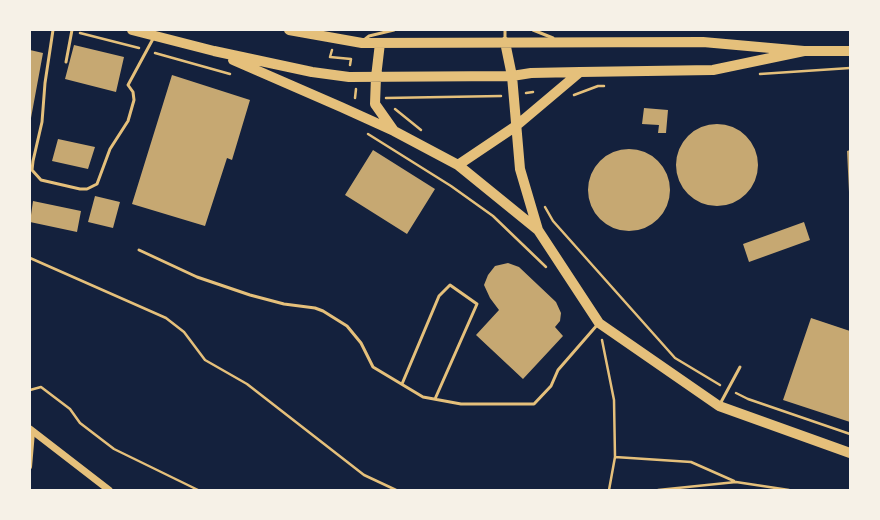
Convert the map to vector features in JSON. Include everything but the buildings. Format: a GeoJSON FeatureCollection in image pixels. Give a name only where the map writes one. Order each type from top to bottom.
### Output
{"type":"FeatureCollection","features":[{"type":"Feature","properties":{"kind":"main road"},"geometry":{"type":"LineString","coordinates":[[132,30],[214,51],[312,72],[349,77],[512,76],[531,73],[712,70],[804,51]]}},
{"type":"Feature","properties":{"kind":"main road"},"geometry":{"type":"LineString","coordinates":[[289,30],[362,43],[703,42],[804,51],[850,51]]}},
{"type":"Feature","properties":{"kind":"main road"},"geometry":{"type":"LineString","coordinates":[[380,42],[375,104],[394,132]]}},
{"type":"Feature","properties":{"kind":"main road"},"geometry":{"type":"LineString","coordinates":[[505,42],[512,76],[520,169],[538,230],[598,324],[719,406],[850,453]]}},
{"type":"Feature","properties":{"kind":"main road"},"geometry":{"type":"LineString","coordinates":[[214,51],[341,107],[458,165],[538,230]]}},
{"type":"Feature","properties":{"kind":"main road"},"geometry":{"type":"LineString","coordinates":[[458,165],[516,126],[539,105],[580,72]]}},
{"type":"Feature","properties":{"kind":"street"},"geometry":{"type":"LineString","coordinates":[[30,467],[32,430]]}},
{"type":"Feature","properties":{"kind":"street"},"geometry":{"type":"LineString","coordinates":[[32,430],[109,490]]}},
{"type":"Feature","properties":{"kind":"lane"},"geometry":{"type":"LineString","coordinates":[[53,30],[44,83],[42,122],[32,170],[41,180],[87,190],[97,184],[110,149],[128,121],[134,100],[133,92],[128,85],[155,36]]}},
{"type":"Feature","properties":{"kind":"lane"},"geometry":{"type":"LineString","coordinates":[[66,62],[72,30]]}},
{"type":"Feature","properties":{"kind":"lane"},"geometry":{"type":"LineString","coordinates":[[362,43],[369,36],[394,30]]}},
{"type":"Feature","properties":{"kind":"lane"},"geometry":{"type":"LineString","coordinates":[[505,42],[506,30]]}},
{"type":"Feature","properties":{"kind":"lane"},"geometry":{"type":"LineString","coordinates":[[533,30],[564,43]]}},
{"type":"Feature","properties":{"kind":"lane"},"geometry":{"type":"LineString","coordinates":[[139,250],[210,282],[284,304],[314,308],[324,311],[347,326],[361,343],[374,366],[423,397],[461,404],[534,404],[552,386],[558,370],[598,324]]}},
{"type":"Feature","properties":{"kind":"lane"},"geometry":{"type":"LineString","coordinates":[[402,384],[439,296],[450,285],[476,304],[435,399]]}},
{"type":"Feature","properties":{"kind":"lane"},"geometry":{"type":"LineString","coordinates":[[719,406],[740,367]]}},
{"type":"Feature","properties":{"kind":"path"},"geometry":{"type":"LineString","coordinates":[[72,30],[232,74]]}},
{"type":"Feature","properties":{"kind":"path"},"geometry":{"type":"LineString","coordinates":[[756,75],[850,68]]}},
{"type":"Feature","properties":{"kind":"path"},"geometry":{"type":"LineString","coordinates":[[531,73],[533,92],[539,105]]}},
{"type":"Feature","properties":{"kind":"path"},"geometry":{"type":"LineString","coordinates":[[571,96],[598,86],[606,86]]}},
{"type":"Feature","properties":{"kind":"path"},"geometry":{"type":"LineString","coordinates":[[351,89],[357,89],[355,98]]}},
{"type":"Feature","properties":{"kind":"path"},"geometry":{"type":"LineString","coordinates":[[349,98],[514,96]]}},
{"type":"Feature","properties":{"kind":"path"},"geometry":{"type":"LineString","coordinates":[[366,133],[451,186],[493,216],[549,270]]}},
{"type":"Feature","properties":{"kind":"path"},"geometry":{"type":"LineString","coordinates":[[542,200],[553,221],[675,358],[748,399],[850,434]]}},
{"type":"Feature","properties":{"kind":"path"},"geometry":{"type":"LineString","coordinates":[[534,215],[553,221]]}},
{"type":"Feature","properties":{"kind":"path"},"geometry":{"type":"LineString","coordinates":[[30,258],[166,318],[184,332],[205,360],[247,384],[364,475],[396,490]]}},
{"type":"Feature","properties":{"kind":"path"},"geometry":{"type":"LineString","coordinates":[[598,324],[614,400],[615,457],[609,490]]}},
{"type":"Feature","properties":{"kind":"path"},"geometry":{"type":"LineString","coordinates":[[30,390],[41,387],[70,410],[80,423],[114,448],[198,490]]}},
{"type":"Feature","properties":{"kind":"path"},"geometry":{"type":"LineString","coordinates":[[615,457],[691,462],[736,482]]}},
{"type":"Feature","properties":{"kind":"path"},"geometry":{"type":"LineString","coordinates":[[658,490],[736,482],[789,490]]}}]}
